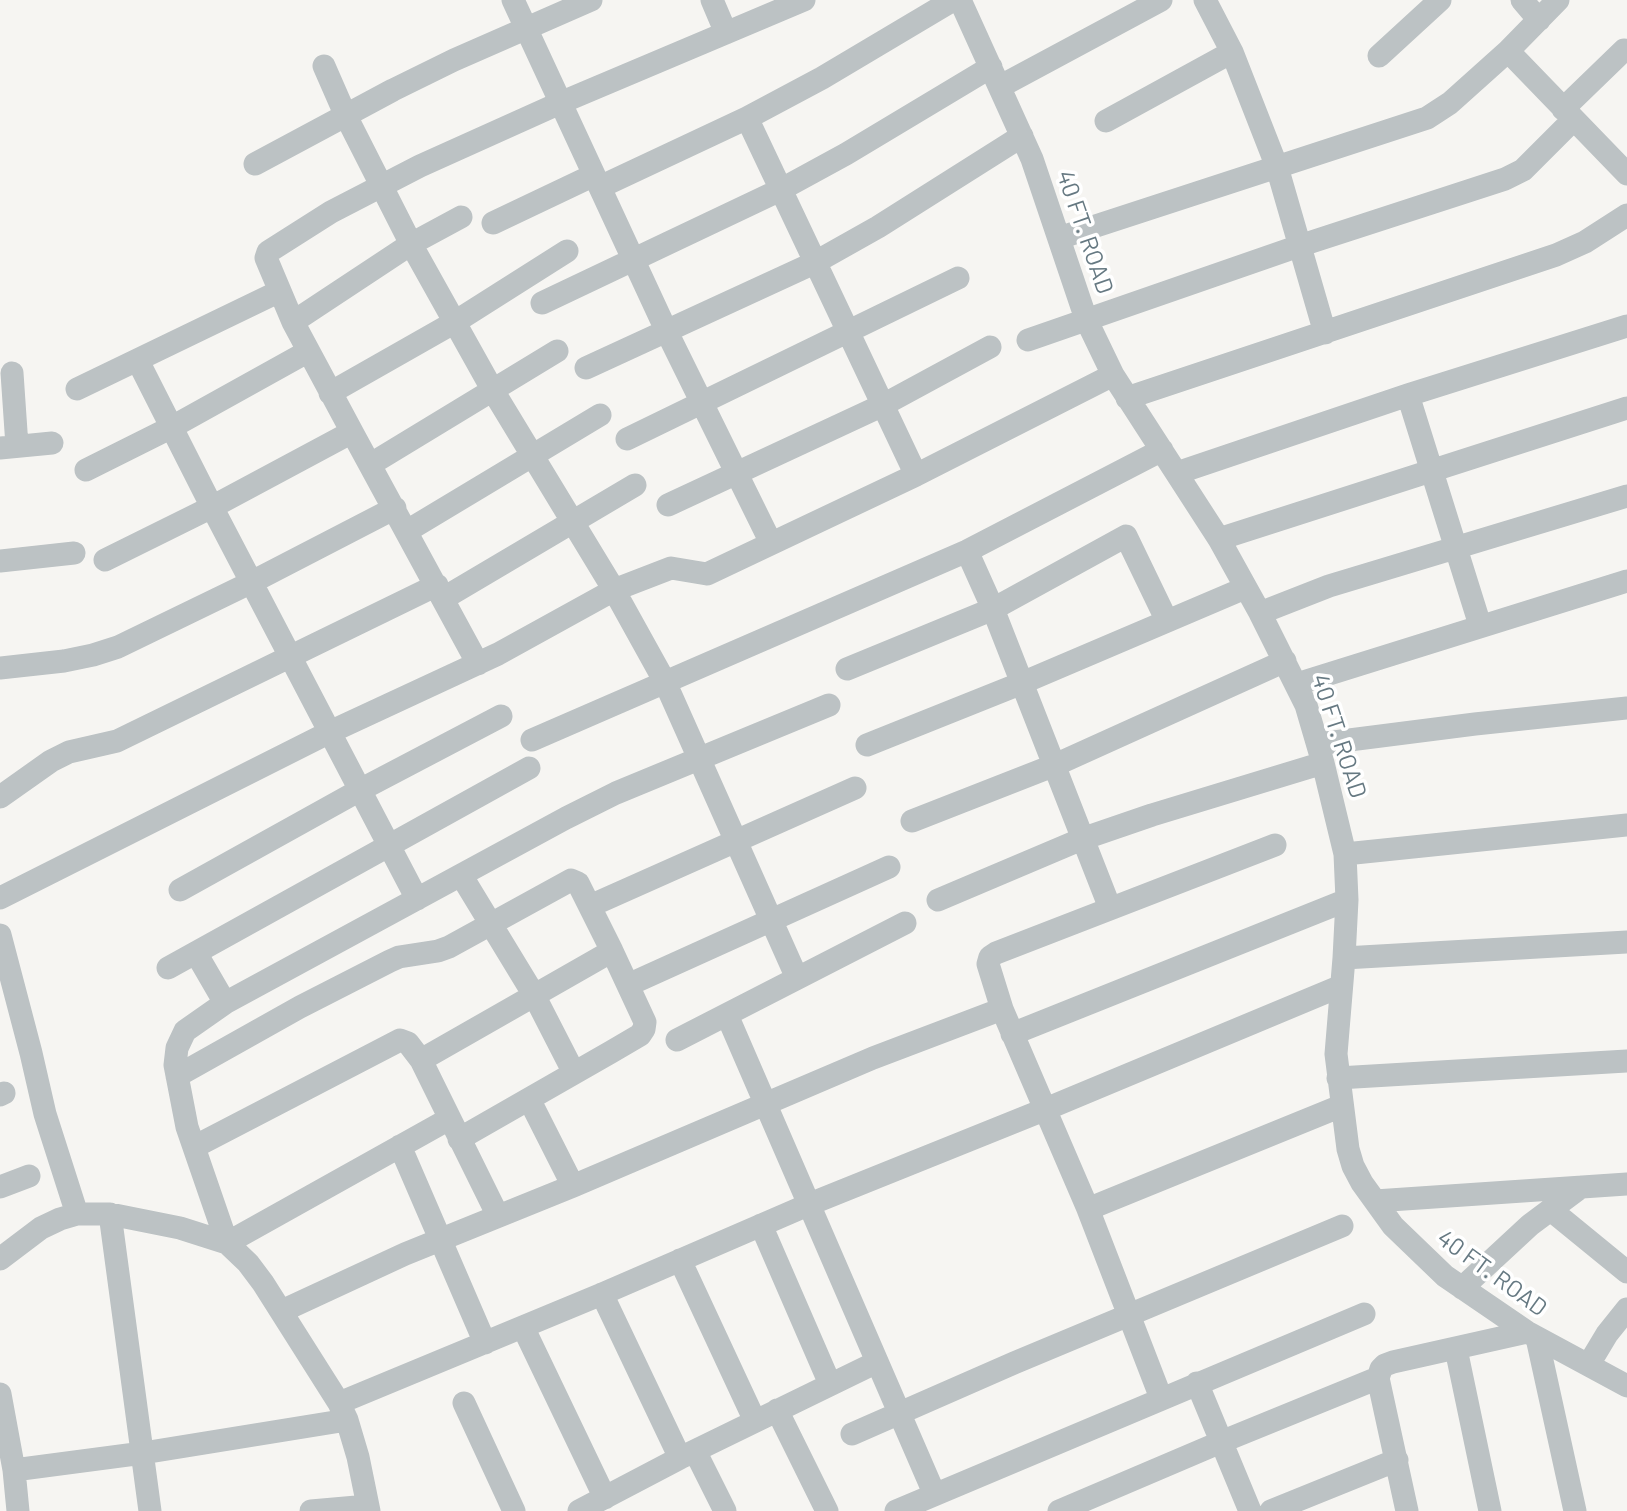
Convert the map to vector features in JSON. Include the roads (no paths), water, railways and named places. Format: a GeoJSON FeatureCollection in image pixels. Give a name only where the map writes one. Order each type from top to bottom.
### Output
{"type":"FeatureCollection","features":[{"type":"Feature","properties":{"kind":"street"},"geometry":{"type":"LineString","coordinates":[[513,0],[666,330],[771,543]]}},
{"type":"Feature","properties":{"kind":"street"},"geometry":{"type":"LineString","coordinates":[[255,164],[345,114],[454,60],[591,0]]}},
{"type":"Feature","properties":{"kind":"street"},"geometry":{"type":"LineString","coordinates":[[712,0],[726,33]]}},
{"type":"Feature","properties":{"kind":"street"},"geometry":{"type":"LineString","coordinates":[[478,664],[371,464],[307,352],[266,258],[268,252],[331,212],[382,185],[560,103],[804,0]]}},
{"type":"Feature","properties":{"kind":"street"},"geometry":{"type":"LineString","coordinates":[[493,223],[747,118],[822,78],[953,0]]}},
{"type":"Feature","properties":{"kind":"street","name":"40 FT. ROAD"},"geometry":{"type":"LineString","coordinates":[[960,0],[1032,159],[1087,319],[1113,375],[1219,539],[1261,613],[1297,684],[1321,754],[1345,854],[1347,900],[1336,1035],[1338,1078],[1353,1166],[1376,1202],[1409,1244],[1445,1276],[1532,1335],[1627,1386]]}},
{"type":"Feature","properties":{"kind":"street"},"geometry":{"type":"LineString","coordinates":[[542,303],[780,190],[996,77],[1161,0]]}},
{"type":"Feature","properties":{"kind":"street"},"geometry":{"type":"LineString","coordinates":[[1205,0],[1232,52],[1277,167],[1325,333]]}},
{"type":"Feature","properties":{"kind":"street"},"geometry":{"type":"LineString","coordinates":[[1378,56],[1440,0]]}},
{"type":"Feature","properties":{"kind":"street"},"geometry":{"type":"LineString","coordinates":[[1522,0],[1539,20]]}},
{"type":"Feature","properties":{"kind":"street"},"geometry":{"type":"LineString","coordinates":[[1059,238],[1427,118],[1450,103],[1508,51],[1558,0]]}},
{"type":"Feature","properties":{"kind":"street"},"geometry":{"type":"LineString","coordinates":[[1028,340],[1515,175],[1523,170],[1625,50]]}},
{"type":"Feature","properties":{"kind":"street"},"geometry":{"type":"LineString","coordinates":[[1508,51],[1627,174]]}},
{"type":"Feature","properties":{"kind":"street"},"geometry":{"type":"LineString","coordinates":[[1106,121],[1232,52]]}},
{"type":"Feature","properties":{"kind":"street"},"geometry":{"type":"LineString","coordinates":[[324,66],[345,114],[411,244],[492,389],[614,590],[665,682],[797,978]]}},
{"type":"Feature","properties":{"kind":"street"},"geometry":{"type":"LineString","coordinates":[[747,118],[916,475]]}},
{"type":"Feature","properties":{"kind":"street"},"geometry":{"type":"LineString","coordinates":[[586,368],[814,263],[918,203],[1022,136]]}},
{"type":"Feature","properties":{"kind":"street"},"geometry":{"type":"LineString","coordinates":[[1127,398],[1556,256],[1585,242],[1627,215]]}},
{"type":"Feature","properties":{"kind":"street"},"geometry":{"type":"LineString","coordinates":[[293,322],[411,244],[461,216]]}},
{"type":"Feature","properties":{"kind":"street"},"geometry":{"type":"LineString","coordinates":[[330,393],[455,322],[567,250]]}},
{"type":"Feature","properties":{"kind":"street"},"geometry":{"type":"LineString","coordinates":[[628,439],[958,278]]}},
{"type":"Feature","properties":{"kind":"street"},"geometry":{"type":"LineString","coordinates":[[77,389],[280,290]]}},
{"type":"Feature","properties":{"kind":"street"},"geometry":{"type":"LineString","coordinates":[[1177,473],[1408,395],[1627,326]]}},
{"type":"Feature","properties":{"kind":"street"},"geometry":{"type":"LineString","coordinates":[[668,505],[883,405],[990,347]]}},
{"type":"Feature","properties":{"kind":"street"},"geometry":{"type":"LineString","coordinates":[[371,464],[557,351]]}},
{"type":"Feature","properties":{"kind":"street"},"geometry":{"type":"LineString","coordinates":[[86,470],[307,352]]}},
{"type":"Feature","properties":{"kind":"street"},"geometry":{"type":"LineString","coordinates":[[138,361],[417,899]]}},
{"type":"Feature","properties":{"kind":"street"},"geometry":{"type":"LineString","coordinates":[[12,373],[9,447],[52,443]]}},
{"type":"Feature","properties":{"kind":"street"},"geometry":{"type":"LineString","coordinates":[[0,898],[330,732],[478,664],[614,590],[671,568],[707,574],[916,475],[1113,375]]}},
{"type":"Feature","properties":{"kind":"street"},"geometry":{"type":"LineString","coordinates":[[1408,395],[1480,625]]}},
{"type":"Feature","properties":{"kind":"street"},"geometry":{"type":"LineString","coordinates":[[1219,539],[1627,408]]}},
{"type":"Feature","properties":{"kind":"street"},"geometry":{"type":"LineString","coordinates":[[407,531],[600,415]]}},
{"type":"Feature","properties":{"kind":"street"},"geometry":{"type":"LineString","coordinates":[[105,560],[212,507],[352,432]]}},
{"type":"Feature","properties":{"kind":"street"},"geometry":{"type":"LineString","coordinates":[[532,740],[967,551],[1162,450]]}},
{"type":"Feature","properties":{"kind":"street"},"geometry":{"type":"LineString","coordinates":[[0,797],[60,757],[84,747],[117,741],[292,656],[440,592],[573,523],[635,485]]}},
{"type":"Feature","properties":{"kind":"street"},"geometry":{"type":"LineString","coordinates":[[1261,613],[1329,586],[1627,496]]}},
{"type":"Feature","properties":{"kind":"street"},"geometry":{"type":"LineString","coordinates":[[0,668],[64,661],[118,647],[395,508]]}},
{"type":"Feature","properties":{"kind":"street"},"geometry":{"type":"LineString","coordinates":[[847,670],[993,609],[1126,536],[1167,621]]}},
{"type":"Feature","properties":{"kind":"street"},"geometry":{"type":"LineString","coordinates":[[967,551],[993,609],[1110,908]]}},
{"type":"Feature","properties":{"kind":"street"},"geometry":{"type":"LineString","coordinates":[[0,561],[74,553]]}},
{"type":"Feature","properties":{"kind":"street"},"geometry":{"type":"LineString","coordinates":[[1297,684],[1480,625],[1627,582]]}},
{"type":"Feature","properties":{"kind":"street"},"geometry":{"type":"LineString","coordinates":[[867,745],[1022,683],[1245,587]]}},
{"type":"Feature","properties":{"kind":"street"},"geometry":{"type":"LineString","coordinates":[[912,821],[1055,765],[1284,661]]}},
{"type":"Feature","properties":{"kind":"street"},"geometry":{"type":"LineString","coordinates":[[227,1243],[187,1127],[176,1056],[180,1038],[185,1031],[225,1003],[282,971],[616,793],[829,705]]}},
{"type":"Feature","properties":{"kind":"street"},"geometry":{"type":"LineString","coordinates":[[938,900],[1082,839],[1321,754],[1475,724],[1627,708]]}},
{"type":"Feature","properties":{"kind":"street"},"geometry":{"type":"LineString","coordinates":[[180,890],[360,790],[501,716]]}},
{"type":"Feature","properties":{"kind":"street"},"geometry":{"type":"LineString","coordinates":[[168,968],[529,768]]}},
{"type":"Feature","properties":{"kind":"street"},"geometry":{"type":"LineString","coordinates":[[590,906],[855,788]]}},
{"type":"Feature","properties":{"kind":"street"},"geometry":{"type":"LineString","coordinates":[[1345,854],[1627,825]]}},
{"type":"Feature","properties":{"kind":"street"},"geometry":{"type":"LineString","coordinates":[[1161,1398],[1088,1209],[1002,1009],[988,964],[990,957],[996,953],[1275,845]]}},
{"type":"Feature","properties":{"kind":"street"},"geometry":{"type":"LineString","coordinates":[[628,985],[889,867]]}},
{"type":"Feature","properties":{"kind":"street"},"geometry":{"type":"LineString","coordinates":[[461,876],[534,995],[574,1073]]}},
{"type":"Feature","properties":{"kind":"street"},"geometry":{"type":"LineString","coordinates":[[177,1076],[300,1007],[399,957],[438,951],[571,880],[578,883],[590,906],[645,1022],[645,1029],[640,1035],[529,1099],[454,1129],[400,1146],[227,1243]]}},
{"type":"Feature","properties":{"kind":"street"},"geometry":{"type":"LineString","coordinates":[[1012,1034],[1347,900]]}},
{"type":"Feature","properties":{"kind":"street"},"geometry":{"type":"LineString","coordinates":[[677,1040],[905,923]]}},
{"type":"Feature","properties":{"kind":"street"},"geometry":{"type":"LineString","coordinates":[[0,935],[32,1053],[45,1114],[77,1214]]}},
{"type":"Feature","properties":{"kind":"street"},"geometry":{"type":"LineString","coordinates":[[1344,958],[1627,942]]}},
{"type":"Feature","properties":{"kind":"street"},"geometry":{"type":"LineString","coordinates":[[421,1060],[612,951]]}},
{"type":"Feature","properties":{"kind":"street"},"geometry":{"type":"LineString","coordinates":[[196,953],[225,1003]]}},
{"type":"Feature","properties":{"kind":"street"},"geometry":{"type":"LineString","coordinates":[[282,971],[300,1007]]}},
{"type":"Feature","properties":{"kind":"street"},"geometry":{"type":"LineString","coordinates":[[15,1470],[143,1453],[343,1412],[485,1343],[810,1204],[1341,986]]}},
{"type":"Feature","properties":{"kind":"street"},"geometry":{"type":"LineString","coordinates":[[282,1311],[440,1240],[873,1058],[1002,1009]]}},
{"type":"Feature","properties":{"kind":"street"},"geometry":{"type":"LineString","coordinates":[[727,1015],[934,1493]]}},
{"type":"Feature","properties":{"kind":"street"},"geometry":{"type":"LineString","coordinates":[[194,1147],[400,1040],[408,1043],[421,1060],[498,1216]]}},
{"type":"Feature","properties":{"kind":"street"},"geometry":{"type":"LineString","coordinates":[[1338,1078],[1627,1061]]}},
{"type":"Feature","properties":{"kind":"street"},"geometry":{"type":"LineString","coordinates":[[529,1099],[573,1186]]}},
{"type":"Feature","properties":{"kind":"street"},"geometry":{"type":"LineString","coordinates":[[1088,1209],[1342,1106]]}},
{"type":"Feature","properties":{"kind":"street"},"geometry":{"type":"LineString","coordinates":[[400,1146],[485,1343]]}},
{"type":"Feature","properties":{"kind":"street"},"geometry":{"type":"LineString","coordinates":[[0,1187],[29,1176]]}},
{"type":"Feature","properties":{"kind":"street"},"geometry":{"type":"LineString","coordinates":[[1376,1202],[1627,1184]]}},
{"type":"Feature","properties":{"kind":"street"},"geometry":{"type":"LineString","coordinates":[[1462,1288],[1530,1225],[1581,1187]]}},
{"type":"Feature","properties":{"kind":"street"},"geometry":{"type":"LineString","coordinates":[[1551,1210],[1627,1272]]}},
{"type":"Feature","properties":{"kind":"street"},"geometry":{"type":"LineString","coordinates":[[0,1259],[41,1228],[77,1214],[110,1214],[180,1228],[227,1243],[248,1263],[282,1311],[343,1412],[369,1508],[311,1511]]}},
{"type":"Feature","properties":{"kind":"street"},"geometry":{"type":"LineString","coordinates":[[110,1214],[150,1511]]}},
{"type":"Feature","properties":{"kind":"street"},"geometry":{"type":"LineString","coordinates":[[761,1225],[830,1384]]}},
{"type":"Feature","properties":{"kind":"street"},"geometry":{"type":"LineString","coordinates":[[852,1434],[1129,1314],[1342,1226]]}},
{"type":"Feature","properties":{"kind":"street"},"geometry":{"type":"LineString","coordinates":[[680,1260],[755,1421]]}},
{"type":"Feature","properties":{"kind":"street"},"geometry":{"type":"LineString","coordinates":[[602,1294],[687,1455],[725,1511]]}},
{"type":"Feature","properties":{"kind":"street"},"geometry":{"type":"LineString","coordinates":[[1589,1364],[1607,1334],[1627,1309]]}},
{"type":"Feature","properties":{"kind":"street"},"geometry":{"type":"LineString","coordinates":[[896,1511],[1364,1314]]}},
{"type":"Feature","properties":{"kind":"street"},"geometry":{"type":"LineString","coordinates":[[523,1327],[605,1498]]}},
{"type":"Feature","properties":{"kind":"street"},"geometry":{"type":"LineString","coordinates":[[1407,1511],[1378,1378],[1385,1364],[1532,1335],[1575,1511]]}},
{"type":"Feature","properties":{"kind":"street"},"geometry":{"type":"LineString","coordinates":[[1456,1349],[1490,1511]]}},
{"type":"Feature","properties":{"kind":"street"},"geometry":{"type":"LineString","coordinates":[[579,1511],[776,1410],[877,1362]]}},
{"type":"Feature","properties":{"kind":"street"},"geometry":{"type":"LineString","coordinates":[[1059,1511],[1221,1441],[1378,1378]]}},
{"type":"Feature","properties":{"kind":"street"},"geometry":{"type":"LineString","coordinates":[[1197,1383],[1250,1511]]}},
{"type":"Feature","properties":{"kind":"street"},"geometry":{"type":"LineString","coordinates":[[0,1394],[15,1470],[12,1500]]}},
{"type":"Feature","properties":{"kind":"street"},"geometry":{"type":"LineString","coordinates":[[464,1403],[514,1511]]}},
{"type":"Feature","properties":{"kind":"street"},"geometry":{"type":"LineString","coordinates":[[776,1410],[827,1511]]}},
{"type":"Feature","properties":{"kind":"street"},"geometry":{"type":"LineString","coordinates":[[1271,1511],[1396,1460]]}}]}
